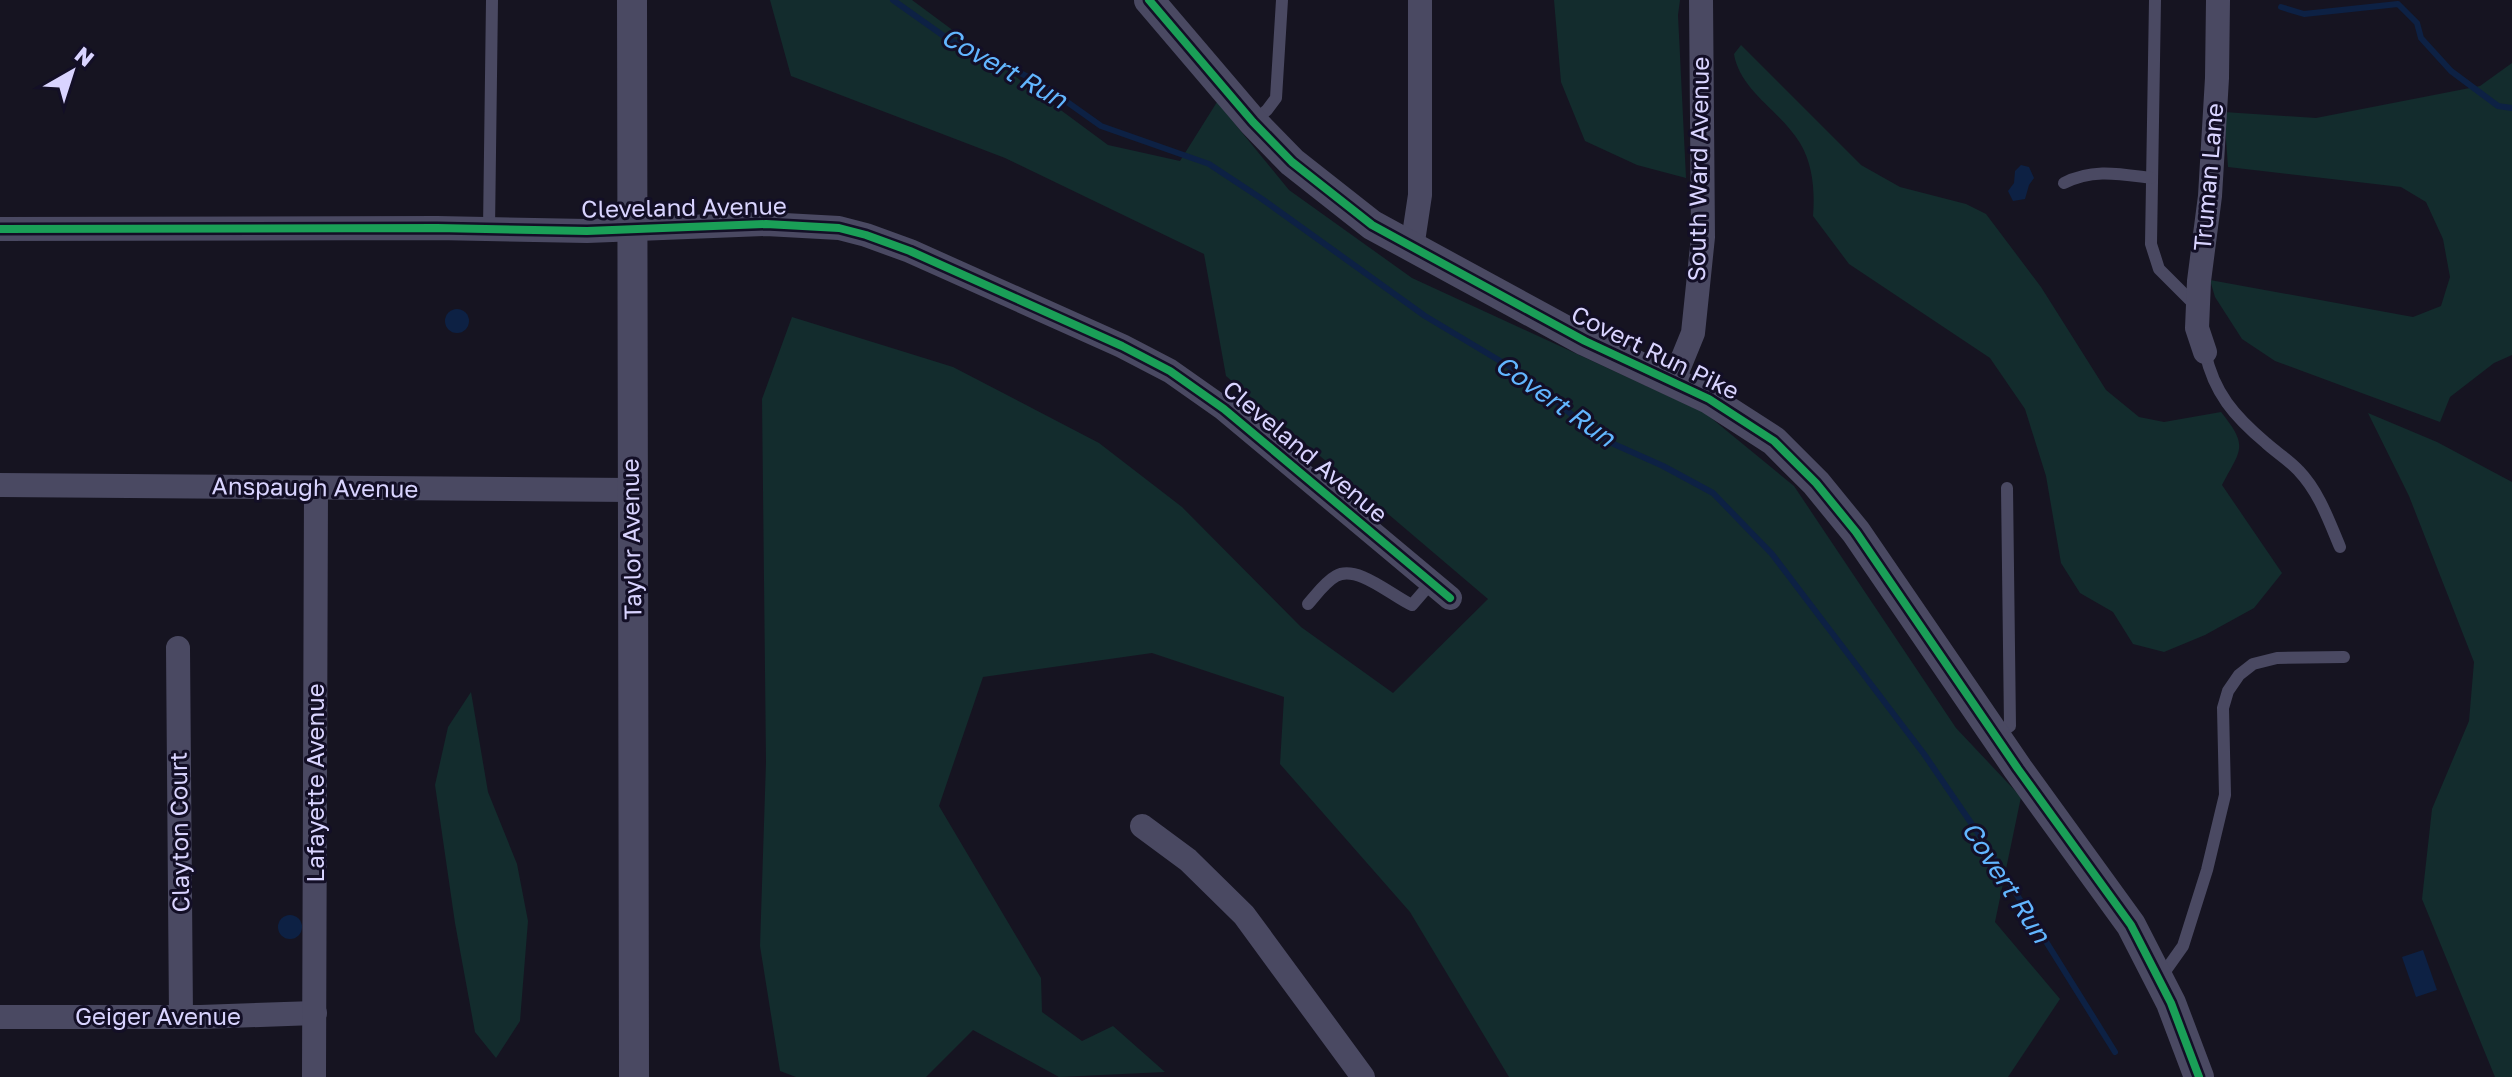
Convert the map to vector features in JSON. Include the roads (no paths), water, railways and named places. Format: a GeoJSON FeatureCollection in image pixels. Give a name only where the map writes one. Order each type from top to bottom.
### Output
{"type":"FeatureCollection","features":[{"type":"Feature","properties":{"kind":"street","name":"Taylor Avenue"},"geometry":{"type":"LineString","coordinates":[[632,0],[634,1077]]}},
{"type":"Feature","properties":{"kind":"street","name":"Covert Run Pike"},"geometry":{"type":"LineString","coordinates":[[1149,0],[1253,122],[1292,162],[1372,225],[1574,336],[1709,399],[1774,441],[1816,483],[1856,532],[2003,731],[2131,925],[2160,979],[2199,1077]]}},
{"type":"Feature","properties":{"kind":"street"},"geometry":{"type":"LineString","coordinates":[[1412,248],[1420,195],[1420,0]]}},
{"type":"Feature","properties":{"kind":"street","name":"South Ward Avenue"},"geometry":{"type":"LineString","coordinates":[[1673,382],[1693,333],[1703,237],[1701,0]]}},
{"type":"Feature","properties":{"kind":"street","name":"Truman Lane"},"geometry":{"type":"LineString","coordinates":[[2205,352],[2197,328],[2217,78],[2218,0]]}},
{"type":"Feature","properties":{"kind":"street","name":"Cleveland Avenue"},"geometry":{"type":"LineString","coordinates":[[0,229],[631,229],[766,224],[839,228],[910,251],[1122,346],[1170,371],[1224,409],[1450,598]]}},
{"type":"Feature","properties":{"kind":"street","name":"Anspaugh Avenue"},"geometry":{"type":"LineString","coordinates":[[0,485],[631,490]]}},
{"type":"Feature","properties":{"kind":"street","name":"Lafayette Avenue"},"geometry":{"type":"LineString","coordinates":[[314,1077],[316,488]]}},
{"type":"Feature","properties":{"kind":"street","name":"Clayton Court"},"geometry":{"type":"LineString","coordinates":[[178,648],[181,1017]]}},
{"type":"Feature","properties":{"kind":"street"},"geometry":{"type":"LineString","coordinates":[[1142,826],[1188,860],[1244,915],[1363,1077]]}},
{"type":"Feature","properties":{"kind":"street","name":"Geiger Avenue"},"geometry":{"type":"LineString","coordinates":[[0,1017],[315,1013]]}},
{"type":"Feature","properties":{"kind":"lane"},"geometry":{"type":"LineString","coordinates":[[489,229],[492,0]]}},
{"type":"Feature","properties":{"kind":"lane"},"geometry":{"type":"LineString","coordinates":[[1253,122],[1276,98],[1282,0]]}},
{"type":"Feature","properties":{"kind":"lane"},"geometry":{"type":"LineString","coordinates":[[2155,0],[2151,244],[2159,269],[2198,309]]}},
{"type":"Feature","properties":{"kind":"lane"},"geometry":{"type":"LineString","coordinates":[[2064,183],[2078,176],[2102,172],[2151,178]]}},
{"type":"Feature","properties":{"kind":"lane"},"geometry":{"type":"LineString","coordinates":[[2205,352],[2210,377],[2220,395],[2240,419],[2306,479],[2327,515],[2340,547]]}},
{"type":"Feature","properties":{"kind":"lane"},"geometry":{"type":"LineString","coordinates":[[2003,731],[2007,488]]}},
{"type":"Feature","properties":{"kind":"lane"},"geometry":{"type":"LineString","coordinates":[[1308,604],[1337,575],[1351,572],[1412,605],[1431,583]]}},
{"type":"Feature","properties":{"kind":"lane"},"geometry":{"type":"LineString","coordinates":[[2160,979],[2183,946],[2207,870],[2225,795],[2223,708],[2228,691],[2239,675],[2253,664],[2277,658],[2344,657]]}},
{"type":"Feature","properties":{"kind":"lane"},"geometry":{"type":"LineString","coordinates":[[2003,731],[2022,716]]}},
{"type":"Feature","properties":{"kind":"water"},"geometry":{"type":"Polygon","coordinates":[[[2021,165],[2029,167],[2034,178],[2025,199],[2013,201],[2008,191],[2014,183],[2015,171],[2021,165]]]}},
{"type":"Feature","properties":{"kind":"water"},"geometry":{"type":"Polygon","coordinates":[[[457,309],[465,313],[469,321],[465,329],[457,333],[449,329],[445,321],[449,313],[457,309]]]}},
{"type":"Feature","properties":{"kind":"water"},"geometry":{"type":"Polygon","coordinates":[[[290,915],[301,922],[302,927],[295,938],[290,939],[279,932],[278,927],[285,916],[290,915]]]}},
{"type":"Feature","properties":{"kind":"water"},"geometry":{"type":"Polygon","coordinates":[[[2423,950],[2437,990],[2416,997],[2402,957],[2423,950]]]}},
{"type":"Feature","properties":{"kind":"waterway","name":"Covert Run"},"geometry":{"type":"LineString","coordinates":[[893,0],[948,39],[1039,82],[1101,126],[1209,164],[1425,316],[1530,379],[1607,441],[1713,493],[1772,554],[1924,754],[1982,839],[2115,1052]]}},
{"type":"Feature","properties":{"kind":"waterway"},"geometry":{"type":"LineString","coordinates":[[2281,7],[2304,14],[2398,4],[2417,23],[2421,38],[2451,71],[2498,106],[2512,108]]}}]}
